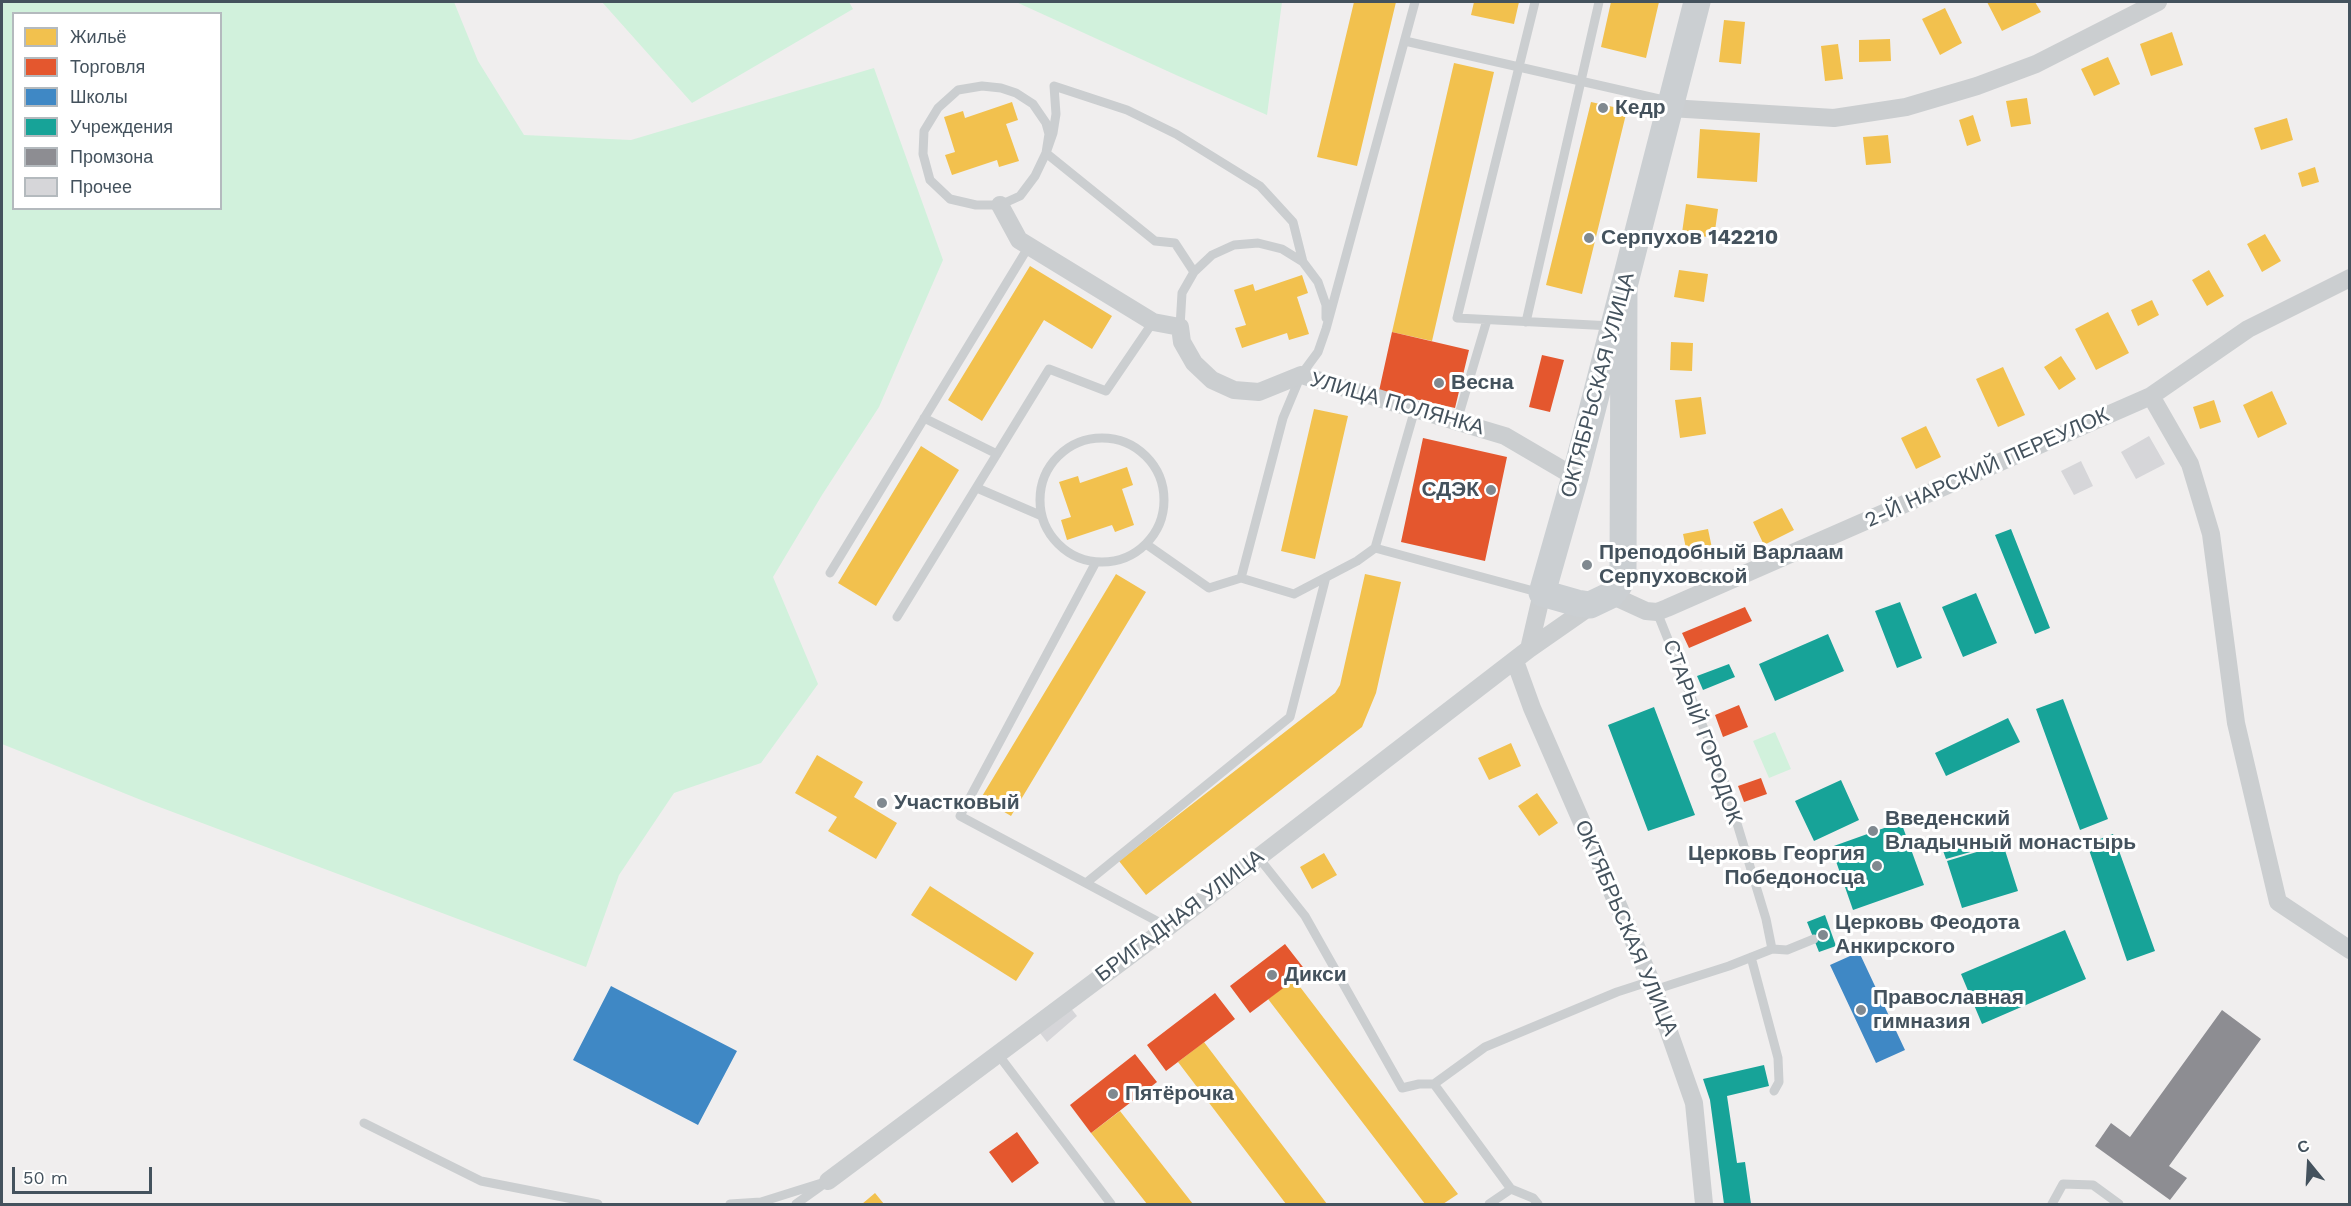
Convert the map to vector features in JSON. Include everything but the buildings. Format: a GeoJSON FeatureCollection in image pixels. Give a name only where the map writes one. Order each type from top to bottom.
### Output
{"type":"FeatureCollection","features":[{"type":"Feature","properties":{"kind":"street","name":"ОКТЯБРЬСКАЯ УЛИЦА"},"geometry":{"type":"LineString","coordinates":[[1542,593],[1575,477],[1697,2]]}},
{"type":"Feature","properties":{"kind":"street"},"geometry":{"type":"LineString","coordinates":[[1671,105],[1834,118],[1906,107],[1977,86],[2036,64],[2158,2]]}},
{"type":"Feature","properties":{"kind":"street"},"geometry":{"type":"LineString","coordinates":[[1000,205],[1018,240],[1153,322],[1179,327]]}},
{"type":"Feature","properties":{"kind":"street","name":"2-Й НАРСКИЙ ПЕРЕУЛОК"},"geometry":{"type":"LineString","coordinates":[[1657,612],[2151,396],[2248,330],[2349,279]]}},
{"type":"Feature","properties":{"kind":"street"},"geometry":{"type":"LineString","coordinates":[[1603,599],[1618,585],[1623,572],[1624,287]]}},
{"type":"Feature","properties":{"kind":"street","name":"УЛИЦА ПОЛЯНКА"},"geometry":{"type":"LineString","coordinates":[[1179,327],[1182,342],[1194,363],[1212,380],[1234,390],[1259,392],[1300,375],[1505,436],[1575,477]]}},
{"type":"Feature","properties":{"kind":"street"},"geometry":{"type":"LineString","coordinates":[[2151,396],[2190,464],[2211,534],[2236,723],[2278,902],[2349,950]]}},
{"type":"Feature","properties":{"kind":"street"},"geometry":{"type":"LineString","coordinates":[[1522,655],[1542,593],[1577,603],[1603,599],[1657,612]]}},
{"type":"Feature","properties":{"kind":"street","name":"БРИГАДНАЯ УЛИЦА"},"geometry":{"type":"LineString","coordinates":[[828,1181],[1168,927],[1522,655],[1603,599]]}},
{"type":"Feature","properties":{"kind":"street","name":"ОКТЯБРЬСКАЯ УЛИЦА"},"geometry":{"type":"LineString","coordinates":[[1522,655],[1532,708],[1652,985],[1694,1103],[1704,1204]]}},
{"type":"Feature","properties":{"kind":"lane"},"geometry":{"type":"LineString","coordinates":[[1240,578],[1283,418],[1300,375],[1318,352],[1326,329],[1415,2]]}},
{"type":"Feature","properties":{"kind":"lane"},"geometry":{"type":"LineString","coordinates":[[1535,2],[1457,318],[1614,326]]}},
{"type":"Feature","properties":{"kind":"lane"},"geometry":{"type":"LineString","coordinates":[[1526,322],[1599,2]]}},
{"type":"Feature","properties":{"kind":"lane"},"geometry":{"type":"LineString","coordinates":[[1404,41],[1581,81],[1671,105]]}},
{"type":"Feature","properties":{"kind":"lane"},"geometry":{"type":"LineString","coordinates":[[1046,153],[1049,134],[1046,123],[1033,104],[1016,93],[1001,88],[982,86],[958,90],[938,108],[924,131],[923,154],[930,180],[950,199],[976,205],[1000,205],[1020,196],[1035,176],[1046,153],[1053,133],[1056,114],[1054,86],[1127,110],[1176,134],[1260,186],[1293,222],[1303,262]]}},
{"type":"Feature","properties":{"kind":"lane"},"geometry":{"type":"LineString","coordinates":[[1046,153],[1155,241],[1175,243],[1194,272]]}},
{"type":"Feature","properties":{"kind":"lane"},"geometry":{"type":"LineString","coordinates":[[1179,327],[1182,293],[1194,272],[1212,255],[1234,245],[1258,243],[1282,249],[1303,262],[1318,282],[1326,305],[1326,329]]}},
{"type":"Feature","properties":{"kind":"lane"},"geometry":{"type":"LineString","coordinates":[[830,573],[1029,246]]}},
{"type":"Feature","properties":{"kind":"lane"},"geometry":{"type":"LineString","coordinates":[[1457,421],[1487,320]]}},
{"type":"Feature","properties":{"kind":"lane"},"geometry":{"type":"LineString","coordinates":[[897,617],[1049,369],[1106,391],[1153,322]]}},
{"type":"Feature","properties":{"kind":"lane"},"geometry":{"type":"LineString","coordinates":[[1146,544],[1209,588],[1240,578],[1294,594],[1375,548],[1415,409]]}},
{"type":"Feature","properties":{"kind":"lane"},"geometry":{"type":"LineString","coordinates":[[924,418],[997,454]]}},
{"type":"Feature","properties":{"kind":"lane"},"geometry":{"type":"LineString","coordinates":[[1101,438],[1120,441],[1138,450],[1152,464],[1161,482],[1164,501],[1161,521],[1146,544],[1136,553],[1117,561],[1096,562],[1076,557],[1058,545],[1046,528],[1042,516],[1041,487],[1049,468],[1063,452],[1081,442],[1101,438]]}},
{"type":"Feature","properties":{"kind":"lane"},"geometry":{"type":"LineString","coordinates":[[976,488],[1042,516]]}},
{"type":"Feature","properties":{"kind":"lane"},"geometry":{"type":"LineString","coordinates":[[1375,548],[1542,593]]}},
{"type":"Feature","properties":{"kind":"lane"},"geometry":{"type":"LineString","coordinates":[[1096,562],[960,816],[1168,927]]}},
{"type":"Feature","properties":{"kind":"lane"},"geometry":{"type":"LineString","coordinates":[[1086,883],[1290,717],[1326,577]]}},
{"type":"Feature","properties":{"kind":"lane","name":"СТАРЫЙ ГОРОДОК"},"geometry":{"type":"LineString","coordinates":[[1657,612],[1722,774],[1766,920],[1772,949]]}},
{"type":"Feature","properties":{"kind":"lane"},"geometry":{"type":"LineString","coordinates":[[1258,857],[1305,916],[1402,1088],[1419,1084],[1434,1084],[1485,1047],[1617,992],[1652,985],[1772,949],[1787,950],[1814,939]]}},
{"type":"Feature","properties":{"kind":"lane"},"geometry":{"type":"LineString","coordinates":[[1750,957],[1779,1058],[1779,1082],[1774,1090]]}},
{"type":"Feature","properties":{"kind":"lane"},"geometry":{"type":"LineString","coordinates":[[997,1053],[1111,1204]]}},
{"type":"Feature","properties":{"kind":"lane"},"geometry":{"type":"LineString","coordinates":[[1434,1084],[1511,1189],[1533,1198],[1538,1204]]}},
{"type":"Feature","properties":{"kind":"lane"},"geometry":{"type":"LineString","coordinates":[[364,1123],[480,1181],[598,1204]]}},
{"type":"Feature","properties":{"kind":"lane"},"geometry":{"type":"LineString","coordinates":[[730,1204],[761,1202],[828,1181]]}},
{"type":"Feature","properties":{"kind":"lane"},"geometry":{"type":"LineString","coordinates":[[796,1204],[828,1181]]}},
{"type":"Feature","properties":{"kind":"lane"},"geometry":{"type":"LineString","coordinates":[[2052,1204],[2063,1184],[2093,1185],[2119,1204]]}},
{"type":"Feature","properties":{"kind":"lane"},"geometry":{"type":"LineString","coordinates":[[1489,1204],[1511,1189]]}},
{"type":"Feature","properties":{"kind":"green space"},"geometry":{"type":"Polygon","coordinates":[[[2,2],[454,2],[478,61],[524,135],[631,140],[874,68],[943,260],[879,407],[822,495],[773,577],[818,684],[761,763],[674,793],[619,875],[586,967],[146,802],[2,744],[2,2]]]}},
{"type":"Feature","properties":{"kind":"green space"},"geometry":{"type":"Polygon","coordinates":[[[602,2],[849,2],[853,9],[692,103],[602,2]]]}},
{"type":"Feature","properties":{"kind":"green space"},"geometry":{"type":"Polygon","coordinates":[[[1016,2],[1282,2],[1267,115],[1176,75],[1016,2]]]}},
{"type":"Feature","properties":{"kind":"green space"},"geometry":{"type":"Polygon","coordinates":[[[1775,732],[1791,769],[1769,778],[1753,741],[1775,732]]]}},
{"type":"Feature","properties":{"kind":"place","name":"Кедр"},"geometry":{"type":"Point","coordinates":[1603,108]}},
{"type":"Feature","properties":{"kind":"place","name":"Серпухов 142210"},"geometry":{"type":"Point","coordinates":[1589,238]}},
{"type":"Feature","properties":{"kind":"place","name":"Весна"},"geometry":{"type":"Point","coordinates":[1439,383]}},
{"type":"Feature","properties":{"kind":"place","name":"СДЭК"},"geometry":{"type":"Point","coordinates":[1491,490]}},
{"type":"Feature","properties":{"kind":"place","name":"Преподобный Варлаам Серпуховской"},"geometry":{"type":"Point","coordinates":[1587,565]}},
{"type":"Feature","properties":{"kind":"place","name":"Участковый"},"geometry":{"type":"Point","coordinates":[882,803]}},
{"type":"Feature","properties":{"kind":"place","name":"Введенский Владычный монастырь"},"geometry":{"type":"Point","coordinates":[1873,831]}},
{"type":"Feature","properties":{"kind":"place","name":"Церковь Георгия Победоносца"},"geometry":{"type":"Point","coordinates":[1877,866]}},
{"type":"Feature","properties":{"kind":"place","name":"Церковь Феодота Анкирского"},"geometry":{"type":"Point","coordinates":[1823,935]}},
{"type":"Feature","properties":{"kind":"place","name":"Дикси"},"geometry":{"type":"Point","coordinates":[1272,975]}},
{"type":"Feature","properties":{"kind":"place","name":"Православная гимназия"},"geometry":{"type":"Point","coordinates":[1861,1010]}},
{"type":"Feature","properties":{"kind":"place","name":"Пятёрочка"},"geometry":{"type":"Point","coordinates":[1113,1094]}}]}
